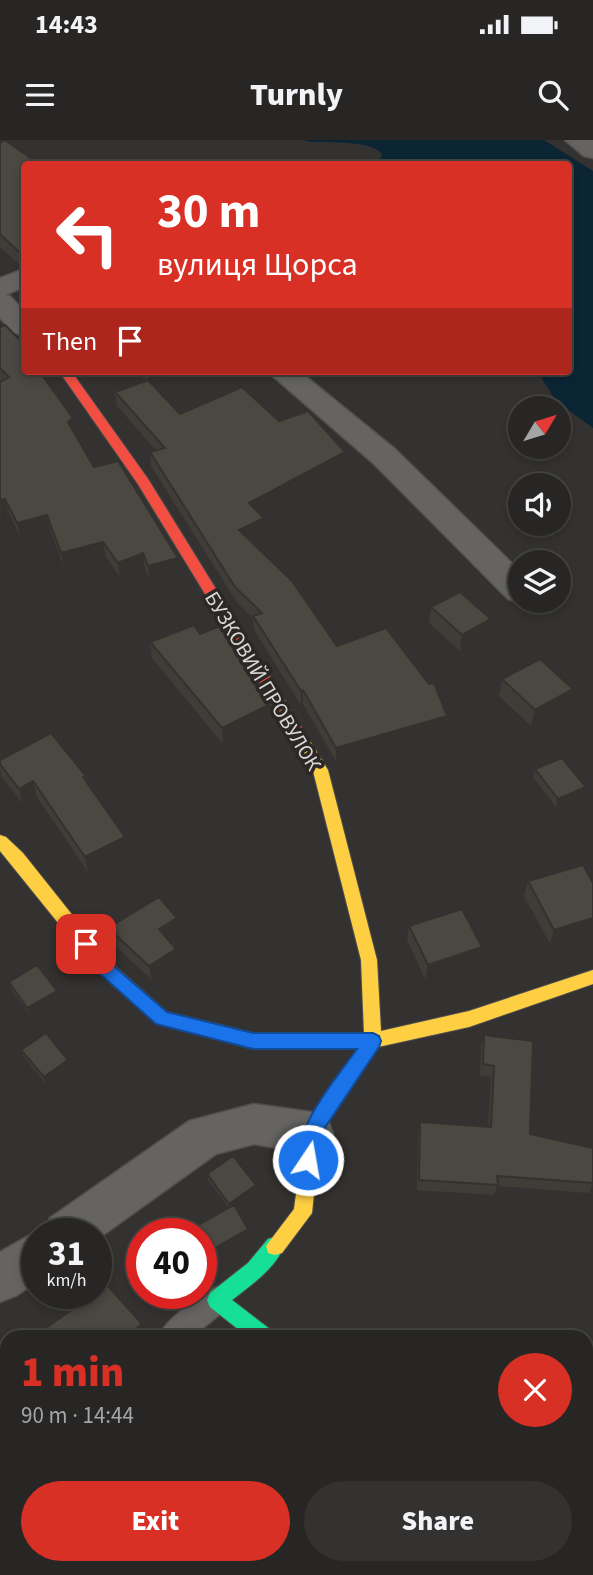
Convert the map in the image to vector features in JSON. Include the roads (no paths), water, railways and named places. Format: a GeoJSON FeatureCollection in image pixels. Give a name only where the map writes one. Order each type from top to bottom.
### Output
{"type":"FeatureCollection","features":[{"type":"Feature","properties":{"kind":"street"},"geometry":{"type":"LineString","coordinates":[[577,140],[593,151]]}},
{"type":"Feature","properties":{"kind":"street"},"geometry":{"type":"LineString","coordinates":[[0,288],[21,278]]}},
{"type":"Feature","properties":{"kind":"street"},"geometry":{"type":"LineString","coordinates":[[0,302],[21,324]]}},
{"type":"Feature","properties":{"kind":"street","name":"БУЗКОВИЙ ПРОВУЛОК"},"geometry":{"type":"LineString","coordinates":[[68,375],[143,482],[320,771],[369,960],[373,1041]]}},
{"type":"Feature","properties":{"kind":"street"},"geometry":{"type":"LineString","coordinates":[[286,375],[384,456],[508,578]]}},
{"type":"Feature","properties":{"kind":"street"},"geometry":{"type":"LineString","coordinates":[[0,841],[17,858],[103,966],[162,1018],[253,1041],[373,1041],[469,1019],[593,977]]}},
{"type":"Feature","properties":{"kind":"street"},"geometry":{"type":"LineString","coordinates":[[255,1330],[217,1300],[255,1270],[303,1213],[311,1133],[373,1041]]}},
{"type":"Feature","properties":{"kind":"street"},"geometry":{"type":"LineString","coordinates":[[89,1218],[205,1136],[254,1124],[311,1133]]}},
{"type":"Feature","properties":{"kind":"street"},"geometry":{"type":"LineString","coordinates":[[0,1279],[21,1265]]}},
{"type":"Feature","properties":{"kind":"lane"},"geometry":{"type":"LineString","coordinates":[[180,1330],[206,1309]]}},
{"type":"Feature","properties":{"kind":"water"},"geometry":{"type":"Polygon","coordinates":[[[303,140],[544,140],[593,171],[593,428],[571,412],[571,396],[553,396],[540,375],[572,375],[572,161],[379,161],[382,154],[376,150],[350,143],[303,140]]]}}]}
